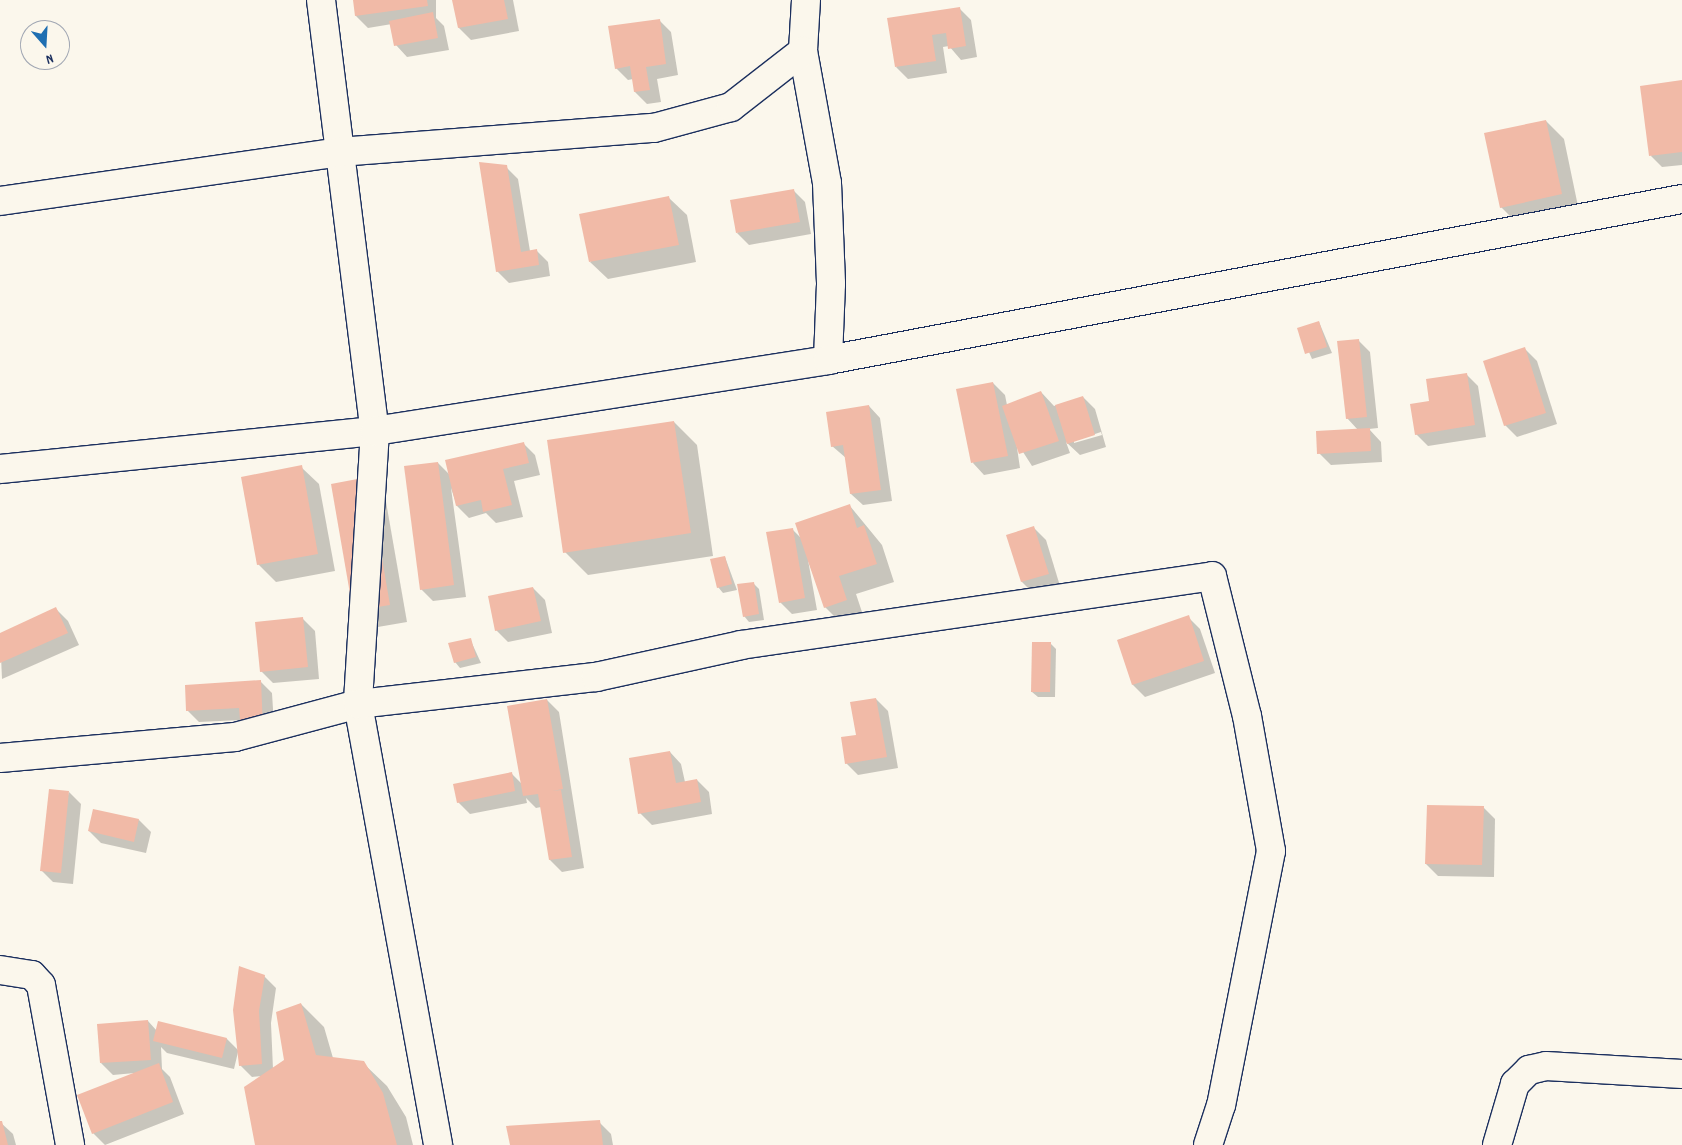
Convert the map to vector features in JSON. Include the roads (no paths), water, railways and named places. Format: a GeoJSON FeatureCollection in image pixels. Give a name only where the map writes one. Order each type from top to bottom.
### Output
{"type":"FeatureCollection","features":[{"type":"Feature","properties":{"kind":"street"},"geometry":{"type":"LineString","coordinates":[[321,0],[375,430],[358,704],[438,1145]]}},
{"type":"Feature","properties":{"kind":"street"},"geometry":{"type":"LineString","coordinates":[[806,0],[803,51],[827,183],[831,284],[828,360]]}},
{"type":"Feature","properties":{"kind":"street"},"geometry":{"type":"LineString","coordinates":[[0,201],[339,152],[654,128],[731,108],[803,51]]}},
{"type":"Feature","properties":{"kind":"street"},"geometry":{"type":"LineString","coordinates":[[0,470],[375,430],[828,360],[1682,200]]}},
{"type":"Feature","properties":{"kind":"street"},"geometry":{"type":"LineString","coordinates":[[0,758],[235,737],[358,704],[596,678],[741,645],[1212,576],[1247,716],[1271,851],[1221,1105],[1208,1145]]}},
{"type":"Feature","properties":{"kind":"street"},"geometry":{"type":"LineString","coordinates":[[0,970],[32,975],[40,985],[70,1145]]}},
{"type":"Feature","properties":{"kind":"street"},"geometry":{"type":"LineString","coordinates":[[1497,1145],[1515,1084],[1529,1070],[1546,1066],[1682,1074]]}}]}
